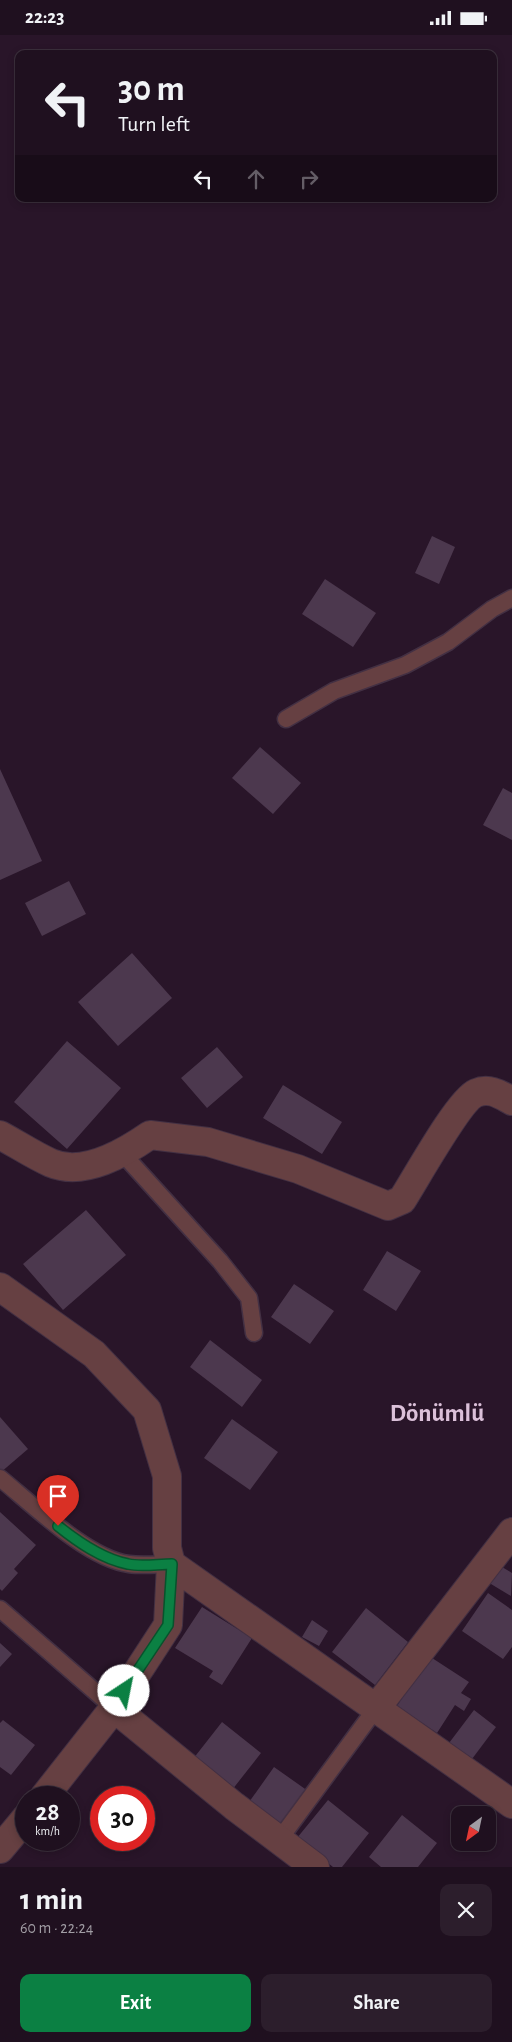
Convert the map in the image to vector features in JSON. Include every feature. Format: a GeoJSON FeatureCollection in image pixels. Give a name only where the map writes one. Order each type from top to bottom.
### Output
{"type":"FeatureCollection","features":[{"type":"Feature","properties":{"kind":"street"},"geometry":{"type":"LineString","coordinates":[[0,1135],[52,1163],[74,1167],[123,1154],[150,1135],[208,1141],[298,1169],[388,1206],[402,1200],[460,1108],[476,1093],[495,1091],[512,1101]]}},
{"type":"Feature","properties":{"kind":"street"},"geometry":{"type":"LineString","coordinates":[[0,1287],[94,1354],[147,1411],[167,1476],[167,1548],[172,1564],[168,1625],[114,1708],[53,1786]]}},
{"type":"Feature","properties":{"kind":"street"},"geometry":{"type":"LineString","coordinates":[[377,1707],[512,1532]]}},
{"type":"Feature","properties":{"kind":"street"},"geometry":{"type":"LineString","coordinates":[[172,1564],[512,1804]]}},
{"type":"Feature","properties":{"kind":"street"},"geometry":{"type":"LineString","coordinates":[[114,1708],[279,1840],[316,1867]]}},
{"type":"Feature","properties":{"kind":"street"},"geometry":{"type":"LineString","coordinates":[[0,1849],[15,1831]]}},
{"type":"Feature","properties":{"kind":"lane"},"geometry":{"type":"LineString","coordinates":[[286,719],[334,691],[405,665],[448,642],[492,609],[512,598]]}},
{"type":"Feature","properties":{"kind":"lane"},"geometry":{"type":"LineString","coordinates":[[123,1154],[213,1253],[248,1298],[254,1333]]}},
{"type":"Feature","properties":{"kind":"lane"},"geometry":{"type":"LineString","coordinates":[[0,1478],[73,1538],[97,1552],[128,1564],[172,1564]]}},
{"type":"Feature","properties":{"kind":"lane"},"geometry":{"type":"LineString","coordinates":[[0,1609],[114,1708]]}},
{"type":"Feature","properties":{"kind":"lane"},"geometry":{"type":"LineString","coordinates":[[279,1840],[377,1707]]}},
{"type":"Feature","properties":{"kind":"building"},"geometry":{"type":"Polygon","coordinates":[[[432,536],[455,547],[439,584],[415,573],[432,536]]]}},
{"type":"Feature","properties":{"kind":"building"},"geometry":{"type":"Polygon","coordinates":[[[325,579],[376,613],[353,647],[302,614],[325,579]]]}},
{"type":"Feature","properties":{"kind":"building"},"geometry":{"type":"Polygon","coordinates":[[[260,747],[301,783],[273,814],[232,778],[260,747]]]}},
{"type":"Feature","properties":{"kind":"building"},"geometry":{"type":"Polygon","coordinates":[[[0,769],[42,861],[0,880],[0,769]]]}},
{"type":"Feature","properties":{"kind":"building"},"geometry":{"type":"Polygon","coordinates":[[[503,788],[512,793],[512,840],[483,825],[503,788]]]}},
{"type":"Feature","properties":{"kind":"building"},"geometry":{"type":"Polygon","coordinates":[[[69,881],[86,914],[42,936],[25,903],[69,881]]]}},
{"type":"Feature","properties":{"kind":"building"},"geometry":{"type":"Polygon","coordinates":[[[132,953],[172,998],[118,1046],[78,1002],[132,953]]]}},
{"type":"Feature","properties":{"kind":"building"},"geometry":{"type":"Polygon","coordinates":[[[67,1041],[121,1088],[67,1149],[14,1102],[67,1041]]]}},
{"type":"Feature","properties":{"kind":"building"},"geometry":{"type":"Polygon","coordinates":[[[217,1047],[243,1077],[207,1108],[181,1078],[217,1047]]]}},
{"type":"Feature","properties":{"kind":"building"},"geometry":{"type":"Polygon","coordinates":[[[283,1085],[342,1122],[322,1154],[263,1118],[283,1085]]]}},
{"type":"Feature","properties":{"kind":"building"},"geometry":{"type":"Polygon","coordinates":[[[86,1210],[126,1255],[63,1310],[23,1264],[86,1210]]]}},
{"type":"Feature","properties":{"kind":"building"},"geometry":{"type":"Polygon","coordinates":[[[387,1251],[421,1271],[396,1311],[363,1290],[387,1251]]]}},
{"type":"Feature","properties":{"kind":"building"},"geometry":{"type":"Polygon","coordinates":[[[294,1284],[334,1311],[310,1344],[271,1317],[294,1284]]]}},
{"type":"Feature","properties":{"kind":"building"},"geometry":{"type":"Polygon","coordinates":[[[210,1340],[262,1380],[242,1407],[190,1367],[210,1340]]]}},
{"type":"Feature","properties":{"kind":"building"},"geometry":{"type":"Polygon","coordinates":[[[0,1417],[28,1449],[0,1473],[0,1417]]]}},
{"type":"Feature","properties":{"kind":"building"},"geometry":{"type":"Polygon","coordinates":[[[232,1419],[278,1452],[250,1490],[204,1458],[232,1419]]]}},
{"type":"Feature","properties":{"kind":"building"},"geometry":{"type":"Polygon","coordinates":[[[0,1512],[36,1545],[14,1569],[18,1573],[2,1591],[0,1589],[0,1512]]]}},
{"type":"Feature","properties":{"kind":"building"},"geometry":{"type":"Polygon","coordinates":[[[497,1564],[512,1573],[511,1596],[486,1581],[497,1564]]]}},
{"type":"Feature","properties":{"kind":"building"},"geometry":{"type":"Polygon","coordinates":[[[488,1593],[512,1610],[512,1647],[503,1659],[462,1631],[488,1593]]]}},
{"type":"Feature","properties":{"kind":"building"},"geometry":{"type":"Polygon","coordinates":[[[202,1607],[252,1638],[222,1685],[209,1677],[213,1671],[175,1648],[202,1607]]]}},
{"type":"Feature","properties":{"kind":"building"},"geometry":{"type":"Polygon","coordinates":[[[366,1608],[408,1642],[375,1685],[332,1652],[366,1608]]]}},
{"type":"Feature","properties":{"kind":"building"},"geometry":{"type":"Polygon","coordinates":[[[312,1620],[328,1631],[319,1646],[302,1637],[312,1620]]]}},
{"type":"Feature","properties":{"kind":"building"},"geometry":{"type":"Polygon","coordinates":[[[0,1643],[12,1654],[0,1667],[0,1643]]]}},
{"type":"Feature","properties":{"kind":"building"},"geometry":{"type":"Polygon","coordinates":[[[429,1656],[469,1682],[461,1693],[471,1699],[464,1711],[455,1705],[437,1733],[397,1706],[429,1656]]]}},
{"type":"Feature","properties":{"kind":"building"},"geometry":{"type":"Polygon","coordinates":[[[474,1710],[496,1727],[469,1763],[446,1747],[474,1710]]]}},
{"type":"Feature","properties":{"kind":"building"},"geometry":{"type":"Polygon","coordinates":[[[3,1720],[35,1745],[11,1775],[0,1767],[0,1723],[3,1720]]]}},
{"type":"Feature","properties":{"kind":"building"},"geometry":{"type":"Polygon","coordinates":[[[222,1722],[261,1753],[232,1790],[193,1759],[222,1722]]]}},
{"type":"Feature","properties":{"kind":"building"},"geometry":{"type":"Polygon","coordinates":[[[274,1767],[308,1791],[281,1829],[247,1805],[274,1767]]]}},
{"type":"Feature","properties":{"kind":"building"},"geometry":{"type":"Polygon","coordinates":[[[328,1800],[369,1833],[342,1867],[333,1867],[297,1838],[328,1800]]]}},
{"type":"Feature","properties":{"kind":"building"},"geometry":{"type":"Polygon","coordinates":[[[402,1815],[437,1843],[418,1867],[381,1867],[369,1857],[402,1815]]]}},
{"type":"Feature","properties":{"kind":"district","name":"Dönümlü"},"geometry":{"type":"Point","coordinates":[437,1413]}},
{"type":"Feature","properties":{"kind":"route"},"geometry":{"type":"LineString","coordinates":[[58,1526],[73,1538],[97,1552],[128,1564],[172,1564],[168,1625],[124,1691]]}}]}
